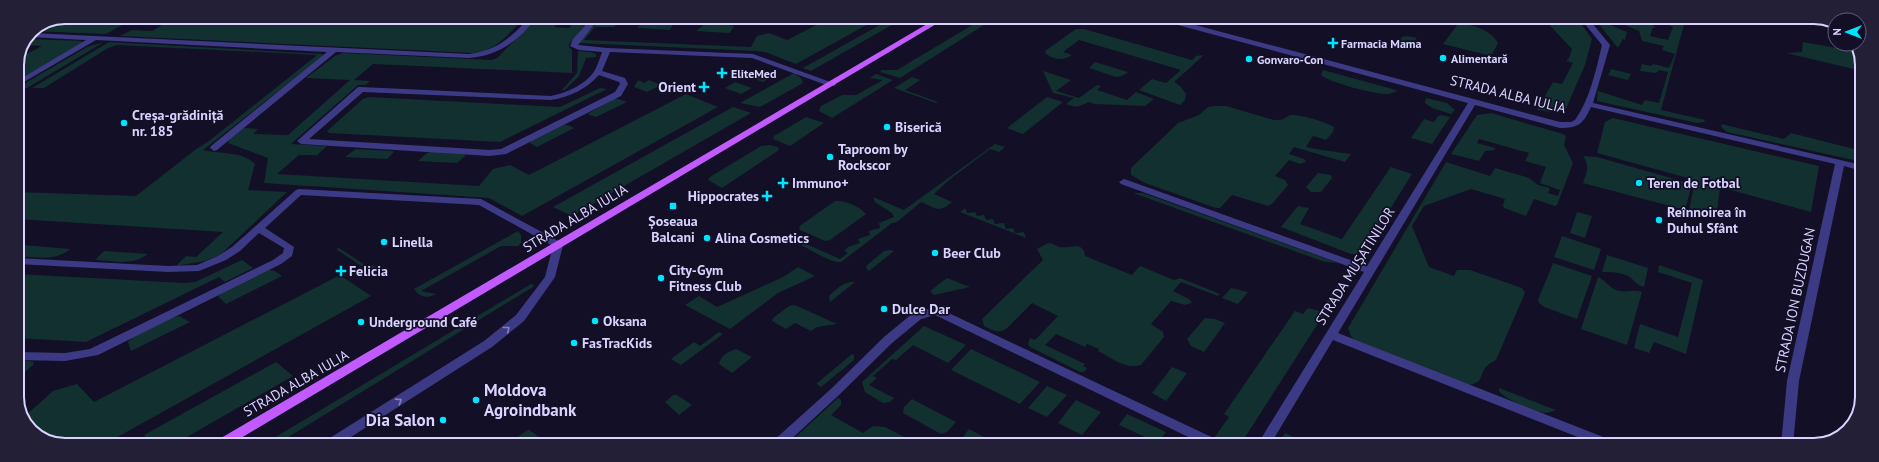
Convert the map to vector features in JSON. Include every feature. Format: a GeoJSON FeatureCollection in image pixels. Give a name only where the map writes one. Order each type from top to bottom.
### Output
{"type":"FeatureCollection","features":[{"type":"Feature","properties":{"kind":"main road","name":"STRADA ALBA IULIA"},"geometry":{"type":"LineString","coordinates":[[231,438],[934,24]]}},
{"type":"Feature","properties":{"kind":"street"},"geometry":{"type":"LineString","coordinates":[[37,35],[469,56],[488,54],[504,47],[527,24]]}},
{"type":"Feature","properties":{"kind":"street"},"geometry":{"type":"LineString","coordinates":[[591,24],[574,46],[579,48],[607,50],[753,56],[832,84]]}},
{"type":"Feature","properties":{"kind":"street","name":"STRADA ALBA IULIA"},"geometry":{"type":"LineString","coordinates":[[1184,24],[1560,124],[1572,125],[1578,122],[1588,104],[1855,166]]}},
{"type":"Feature","properties":{"kind":"street"},"geometry":{"type":"LineString","coordinates":[[1588,104],[1606,45],[1589,24]]}},
{"type":"Feature","properties":{"kind":"street"},"geometry":{"type":"LineString","coordinates":[[24,80],[96,38]]}},
{"type":"Feature","properties":{"kind":"street"},"geometry":{"type":"LineString","coordinates":[[214,148],[334,50]]}},
{"type":"Feature","properties":{"kind":"street"},"geometry":{"type":"LineString","coordinates":[[598,72],[620,78],[624,84],[618,94],[503,152],[490,153],[301,141],[361,89],[551,98],[564,95],[588,83],[598,72],[607,50]]}},
{"type":"Feature","properties":{"kind":"street","name":"STRADA MUȘATINILOR"},"geometry":{"type":"LineString","coordinates":[[1267,438],[1473,102]]}},
{"type":"Feature","properties":{"kind":"street","name":"STRADA ION BUZDUGAN"},"geometry":{"type":"LineString","coordinates":[[1788,438],[1793,381],[1840,162]]}},
{"type":"Feature","properties":{"kind":"street"},"geometry":{"type":"LineString","coordinates":[[1124,182],[1369,270]]}},
{"type":"Feature","properties":{"kind":"street"},"geometry":{"type":"LineString","coordinates":[[24,261],[189,270],[208,265],[236,249],[299,192],[468,200],[481,202],[558,245],[550,277],[520,318],[488,344],[339,438]]}},
{"type":"Feature","properties":{"kind":"street"},"geometry":{"type":"LineString","coordinates":[[24,356],[78,358],[94,352],[277,262],[288,254],[289,246],[259,229]]}},
{"type":"Feature","properties":{"kind":"street"},"geometry":{"type":"LineString","coordinates":[[785,438],[836,391],[888,340],[917,316],[936,311],[1202,438]]}},
{"type":"Feature","properties":{"kind":"street"},"geometry":{"type":"LineString","coordinates":[[1330,334],[1593,438]]}},
{"type":"Feature","properties":{"kind":"green space"},"geometry":{"type":"Polygon","coordinates":[[[65,24],[124,24],[106,34],[42,31],[50,27],[65,24]]]}},
{"type":"Feature","properties":{"kind":"green space"},"geometry":{"type":"Polygon","coordinates":[[[164,24],[518,24],[496,45],[474,53],[120,36],[132,30],[152,31],[164,24]]]}},
{"type":"Feature","properties":{"kind":"green space"},"geometry":{"type":"Polygon","coordinates":[[[546,24],[556,25],[554,27],[569,28],[572,24],[587,24],[569,44],[569,47],[572,50],[572,73],[373,64],[354,80],[370,81],[366,85],[358,85],[291,144],[327,146],[317,155],[299,155],[277,174],[479,186],[493,169],[510,165],[529,175],[686,94],[718,107],[522,216],[489,198],[264,183],[268,158],[228,143],[230,139],[243,128],[258,129],[253,134],[288,135],[350,80],[306,78],[335,56],[343,53],[492,60],[497,58],[530,25],[546,24]]]}},
{"type":"Feature","properties":{"kind":"green space"},"geometry":{"type":"Polygon","coordinates":[[[598,24],[617,24],[614,27],[595,27],[584,40],[751,47],[757,36],[769,33],[787,40],[818,24],[868,24],[796,64],[765,52],[757,51],[578,43],[590,29],[598,24]]]}},
{"type":"Feature","properties":{"kind":"green space"},"geometry":{"type":"Polygon","coordinates":[[[641,24],[673,24],[670,30],[637,28],[641,24]]]}},
{"type":"Feature","properties":{"kind":"green space"},"geometry":{"type":"Polygon","coordinates":[[[705,24],[723,24],[734,26],[730,33],[696,31],[705,24]]]}},
{"type":"Feature","properties":{"kind":"green space"},"geometry":{"type":"Polygon","coordinates":[[[882,24],[894,24],[811,71],[803,68],[882,24]]]}},
{"type":"Feature","properties":{"kind":"green space"},"geometry":{"type":"Polygon","coordinates":[[[974,24],[986,24],[900,78],[880,72],[882,70],[897,70],[974,24]]]}},
{"type":"Feature","properties":{"kind":"green space"},"geometry":{"type":"Polygon","coordinates":[[[1458,24],[1469,25],[1481,29],[1495,38],[1498,43],[1492,54],[1487,55],[1443,44],[1458,24]]]}},
{"type":"Feature","properties":{"kind":"green space"},"geometry":{"type":"Polygon","coordinates":[[[1549,24],[1581,24],[1592,39],[1585,65],[1565,111],[1558,113],[1537,110],[1553,82],[1562,84],[1573,63],[1566,61],[1569,58],[1572,49],[1549,24]]]}},
{"type":"Feature","properties":{"kind":"green space"},"geometry":{"type":"Polygon","coordinates":[[[1599,24],[1608,24],[1627,32],[1625,40],[1623,39],[1618,48],[1599,24]]]}},
{"type":"Feature","properties":{"kind":"green space"},"geometry":{"type":"Polygon","coordinates":[[[1622,24],[1653,25],[1656,28],[1653,27],[1650,36],[1668,40],[1673,27],[1667,24],[1685,24],[1661,110],[1705,120],[1704,122],[1697,123],[1597,101],[1598,91],[1642,105],[1645,100],[1659,103],[1668,72],[1659,70],[1656,73],[1640,71],[1642,64],[1651,66],[1653,64],[1669,68],[1675,54],[1662,50],[1664,46],[1642,41],[1639,31],[1622,24]]]}},
{"type":"Feature","properties":{"kind":"green space"},"geometry":{"type":"Polygon","coordinates":[[[1076,29],[1084,29],[1192,60],[1196,56],[1204,55],[1174,82],[1180,86],[1186,94],[1185,100],[1180,105],[1139,90],[1152,79],[1166,83],[1181,70],[1079,40],[1063,52],[1072,55],[1069,57],[1059,59],[1053,58],[1046,54],[1045,51],[1076,29]]]}},
{"type":"Feature","properties":{"kind":"green space"},"geometry":{"type":"Polygon","coordinates":[[[1407,36],[1417,38],[1407,50],[1394,46],[1402,37],[1407,36]]]}},
{"type":"Feature","properties":{"kind":"green space"},"geometry":{"type":"Polygon","coordinates":[[[33,39],[82,41],[80,45],[24,77],[26,54],[42,46],[29,45],[33,39]]]}},
{"type":"Feature","properties":{"kind":"green space"},"geometry":{"type":"Polygon","coordinates":[[[104,42],[27,88],[24,88],[24,85],[27,82],[87,47],[104,42]]]}},
{"type":"Feature","properties":{"kind":"green space"},"geometry":{"type":"Polygon","coordinates":[[[109,42],[323,54],[320,59],[203,150],[237,155],[250,160],[255,164],[248,190],[287,192],[220,255],[205,261],[176,266],[186,256],[196,257],[223,232],[24,219],[24,192],[136,196],[195,150],[209,141],[317,55],[117,45],[108,48],[44,88],[32,88],[109,42]]]}},
{"type":"Feature","properties":{"kind":"green space"},"geometry":{"type":"Polygon","coordinates":[[[1803,42],[1827,46],[1827,52],[1853,52],[1855,69],[1786,53],[1802,52],[1803,42]]]}},
{"type":"Feature","properties":{"kind":"green space"},"geometry":{"type":"Polygon","coordinates":[[[578,51],[591,52],[596,54],[596,57],[586,58],[579,76],[565,90],[562,90],[577,73],[578,51]]]}},
{"type":"Feature","properties":{"kind":"green space"},"geometry":{"type":"Polygon","coordinates":[[[1095,62],[1128,72],[1122,76],[1116,77],[1089,68],[1095,62]]]}},
{"type":"Feature","properties":{"kind":"green space"},"geometry":{"type":"Polygon","coordinates":[[[1611,69],[1631,74],[1628,80],[1608,75],[1611,69]]]}},
{"type":"Feature","properties":{"kind":"green space"},"geometry":{"type":"Polygon","coordinates":[[[1323,70],[1397,91],[1385,94],[1352,87],[1325,78],[1321,75],[1323,70]]]}},
{"type":"Feature","properties":{"kind":"green space"},"geometry":{"type":"Polygon","coordinates":[[[756,71],[773,76],[763,82],[746,76],[756,71]]]}},
{"type":"Feature","properties":{"kind":"green space"},"geometry":{"type":"Polygon","coordinates":[[[1043,71],[1071,80],[1056,91],[1079,98],[1097,85],[1101,86],[1097,90],[1127,100],[1136,92],[1154,99],[1145,106],[1095,104],[1088,102],[1080,106],[1072,106],[1066,104],[1074,98],[1053,93],[1043,71]]]}},
{"type":"Feature","properties":{"kind":"green space"},"geometry":{"type":"Polygon","coordinates":[[[794,73],[801,78],[803,83],[760,107],[740,103],[794,73]]]}},
{"type":"Feature","properties":{"kind":"green space"},"geometry":{"type":"Polygon","coordinates":[[[876,74],[893,80],[832,118],[819,111],[821,106],[842,95],[856,95],[883,80],[870,78],[876,74]]]}},
{"type":"Feature","properties":{"kind":"green space"},"geometry":{"type":"Polygon","coordinates":[[[912,77],[920,80],[905,90],[938,102],[936,103],[894,88],[912,77]]]}},
{"type":"Feature","properties":{"kind":"green space"},"geometry":{"type":"Polygon","coordinates":[[[638,80],[644,83],[649,80],[661,85],[647,92],[634,87],[638,80]]]}},
{"type":"Feature","properties":{"kind":"green space"},"geometry":{"type":"Polygon","coordinates":[[[735,82],[752,88],[741,94],[725,88],[735,82]]]}},
{"type":"Feature","properties":{"kind":"green space"},"geometry":{"type":"Polygon","coordinates":[[[600,88],[607,89],[500,142],[329,133],[327,131],[363,99],[369,97],[560,107],[600,88]]]}},
{"type":"Feature","properties":{"kind":"green space"},"geometry":{"type":"Polygon","coordinates":[[[1047,97],[1063,102],[1023,134],[1007,128],[1047,97]]]}},
{"type":"Feature","properties":{"kind":"green space"},"geometry":{"type":"Polygon","coordinates":[[[1426,98],[1447,103],[1455,110],[1451,114],[1432,108],[1425,103],[1426,98]]]}},
{"type":"Feature","properties":{"kind":"green space"},"geometry":{"type":"Polygon","coordinates":[[[614,99],[627,102],[596,117],[589,115],[589,113],[614,99]]]}},
{"type":"Feature","properties":{"kind":"green space"},"geometry":{"type":"Polygon","coordinates":[[[1226,106],[1274,120],[1280,120],[1291,115],[1295,115],[1319,121],[1334,127],[1333,132],[1326,140],[1313,136],[1306,147],[1351,154],[1345,162],[1294,147],[1289,154],[1304,159],[1306,162],[1300,164],[1289,160],[1275,176],[1285,180],[1288,185],[1272,204],[1268,206],[1232,195],[1220,208],[1216,208],[1145,183],[1131,175],[1131,168],[1178,123],[1199,115],[1208,107],[1226,106]]]}},
{"type":"Feature","properties":{"kind":"green space"},"geometry":{"type":"Polygon","coordinates":[[[733,107],[751,113],[572,216],[553,207],[733,107]]]}},
{"type":"Feature","properties":{"kind":"green space"},"geometry":{"type":"Polygon","coordinates":[[[1491,113],[1563,134],[1566,136],[1564,145],[1573,163],[1557,205],[1555,206],[1534,199],[1526,216],[1504,208],[1503,205],[1505,199],[1471,189],[1424,206],[1412,226],[1429,267],[1454,276],[1457,270],[1470,270],[1522,288],[1525,293],[1496,360],[1485,368],[1480,380],[1474,384],[1468,385],[1355,340],[1351,336],[1348,328],[1446,162],[1490,176],[1495,168],[1529,178],[1538,185],[1550,188],[1548,193],[1558,196],[1560,190],[1540,183],[1546,167],[1525,161],[1529,153],[1479,139],[1477,143],[1495,148],[1495,150],[1485,151],[1479,161],[1451,154],[1477,115],[1491,113]]]}},
{"type":"Feature","properties":{"kind":"green space"},"geometry":{"type":"Polygon","coordinates":[[[1441,115],[1450,117],[1432,144],[1411,138],[1424,119],[1434,122],[1438,116],[1441,115]]]}},
{"type":"Feature","properties":{"kind":"green space"},"geometry":{"type":"Polygon","coordinates":[[[806,117],[824,123],[790,146],[773,139],[774,136],[806,117]]]}},
{"type":"Feature","properties":{"kind":"green space"},"geometry":{"type":"Polygon","coordinates":[[[1613,118],[1819,166],[1811,212],[1720,187],[1716,219],[1689,211],[1695,180],[1597,153],[1605,122],[1613,118]]]}},
{"type":"Feature","properties":{"kind":"green space"},"geometry":{"type":"Polygon","coordinates":[[[1721,124],[1784,139],[1791,133],[1855,149],[1855,160],[1727,132],[1722,128],[1721,124]]]}},
{"type":"Feature","properties":{"kind":"green space"},"geometry":{"type":"Polygon","coordinates":[[[563,125],[568,125],[574,128],[537,147],[530,143],[531,141],[563,125]]]}},
{"type":"Feature","properties":{"kind":"green space"},"geometry":{"type":"Polygon","coordinates":[[[995,144],[1005,147],[999,152],[990,149],[949,180],[934,194],[952,202],[947,206],[937,209],[921,202],[897,222],[892,223],[841,262],[836,262],[819,255],[797,243],[795,239],[840,259],[848,253],[844,251],[848,247],[860,243],[858,239],[870,235],[869,231],[880,228],[879,223],[894,217],[892,213],[875,202],[873,197],[904,210],[995,144]]]}},
{"type":"Feature","properties":{"kind":"green space"},"geometry":{"type":"Polygon","coordinates":[[[769,145],[778,147],[779,150],[722,188],[708,180],[710,177],[761,146],[769,145]]]}},
{"type":"Feature","properties":{"kind":"green space"},"geometry":{"type":"Polygon","coordinates":[[[356,149],[394,152],[387,159],[345,157],[356,149]]]}},
{"type":"Feature","properties":{"kind":"green space"},"geometry":{"type":"Polygon","coordinates":[[[432,151],[466,155],[457,163],[418,161],[427,153],[432,151]]]}},
{"type":"Feature","properties":{"kind":"green space","name":"Teren de Fotbal"},"geometry":{"type":"Polygon","coordinates":[[[1583,156],[1597,157],[1692,184],[1685,210],[1583,183],[1587,172],[1587,163],[1583,156]]]}},
{"type":"Feature","properties":{"kind":"green space"},"geometry":{"type":"Polygon","coordinates":[[[1391,167],[1412,174],[1364,251],[1357,254],[1351,254],[1281,227],[1298,206],[1309,208],[1300,224],[1342,239],[1391,167]]]}},
{"type":"Feature","properties":{"kind":"green space"},"geometry":{"type":"Polygon","coordinates":[[[1318,173],[1331,175],[1332,178],[1321,192],[1311,192],[1306,187],[1318,173]]]}},
{"type":"Feature","properties":{"kind":"green space"},"geometry":{"type":"Polygon","coordinates":[[[1133,193],[1143,193],[1338,263],[1325,262],[1133,193]]]}},
{"type":"Feature","properties":{"kind":"green space"},"geometry":{"type":"Polygon","coordinates":[[[835,201],[843,201],[852,204],[860,208],[866,214],[830,240],[825,241],[800,230],[799,227],[801,225],[835,201]]]}},
{"type":"Feature","properties":{"kind":"green space"},"geometry":{"type":"Polygon","coordinates":[[[965,208],[967,213],[975,212],[977,216],[984,215],[986,220],[993,219],[995,224],[1004,223],[1006,229],[1013,228],[1015,233],[1024,232],[1026,238],[960,212],[965,208]]]}},
{"type":"Feature","properties":{"kind":"green space"},"geometry":{"type":"Polygon","coordinates":[[[1577,212],[1592,216],[1585,238],[1570,233],[1577,212]]]}},
{"type":"Feature","properties":{"kind":"green space"},"geometry":{"type":"Polygon","coordinates":[[[518,231],[521,235],[521,243],[518,246],[501,246],[421,291],[436,294],[426,297],[418,294],[414,289],[518,231]]]}},
{"type":"Feature","properties":{"kind":"green space"},"geometry":{"type":"Polygon","coordinates":[[[1562,236],[1601,249],[1594,270],[1554,257],[1562,236]]]}},
{"type":"Feature","properties":{"kind":"green space"},"geometry":{"type":"Polygon","coordinates":[[[1048,243],[1060,247],[1076,246],[1082,248],[1085,256],[1132,275],[1140,266],[1174,280],[1180,278],[1220,294],[1218,296],[1181,282],[1173,291],[1189,299],[1192,303],[1185,305],[1171,301],[1151,324],[1163,332],[1164,337],[1141,365],[1130,366],[1124,364],[1098,351],[1099,349],[1087,344],[1085,347],[1056,334],[1045,345],[1085,364],[1083,366],[1087,368],[1084,372],[1080,372],[1030,347],[1028,344],[1030,338],[1035,340],[1058,316],[1032,303],[1006,329],[1000,331],[995,331],[984,326],[982,319],[1043,260],[1037,249],[1048,243]]]}},
{"type":"Feature","properties":{"kind":"green space"},"geometry":{"type":"Polygon","coordinates":[[[24,245],[70,249],[58,256],[38,258],[24,257],[24,245]]]}},
{"type":"Feature","properties":{"kind":"green space"},"geometry":{"type":"Polygon","coordinates":[[[339,248],[368,267],[372,265],[382,269],[379,278],[336,249],[339,248]]]}},
{"type":"Feature","properties":{"kind":"green space"},"geometry":{"type":"Polygon","coordinates":[[[104,251],[148,254],[136,260],[124,262],[97,260],[96,259],[104,251]]]}},
{"type":"Feature","properties":{"kind":"green space"},"geometry":{"type":"Polygon","coordinates":[[[884,251],[894,251],[869,271],[866,268],[867,265],[884,251]]]}},
{"type":"Feature","properties":{"kind":"green space"},"geometry":{"type":"Polygon","coordinates":[[[1607,255],[1648,268],[1644,287],[1625,275],[1615,272],[1602,272],[1607,255]]]}},
{"type":"Feature","properties":{"kind":"green space"},"geometry":{"type":"Polygon","coordinates":[[[242,260],[253,268],[225,282],[219,277],[86,342],[24,338],[24,274],[185,283],[195,282],[242,260]]]}},
{"type":"Feature","properties":{"kind":"green space"},"geometry":{"type":"Polygon","coordinates":[[[1553,263],[1592,276],[1577,319],[1544,307],[1539,303],[1538,300],[1553,263]]]}},
{"type":"Feature","properties":{"kind":"green space"},"geometry":{"type":"Polygon","coordinates":[[[1659,265],[1703,280],[1686,354],[1654,342],[1649,353],[1634,348],[1640,324],[1678,337],[1692,283],[1658,272],[1659,265]]]}},
{"type":"Feature","properties":{"kind":"green space"},"geometry":{"type":"Polygon","coordinates":[[[798,267],[815,276],[778,293],[730,329],[685,305],[699,296],[717,307],[783,277],[798,267]]]}},
{"type":"Feature","properties":{"kind":"green space"},"geometry":{"type":"Polygon","coordinates":[[[269,270],[275,271],[282,276],[226,304],[218,296],[221,292],[269,270]]]}},
{"type":"Feature","properties":{"kind":"green space"},"geometry":{"type":"Polygon","coordinates":[[[340,275],[371,296],[116,438],[65,438],[52,436],[34,424],[28,414],[53,391],[77,384],[94,402],[340,275]]]}},
{"type":"Feature","properties":{"kind":"green space"},"geometry":{"type":"Polygon","coordinates":[[[1598,277],[1616,290],[1642,292],[1627,345],[1581,329],[1598,277]]]}},
{"type":"Feature","properties":{"kind":"green space"},"geometry":{"type":"Polygon","coordinates":[[[947,278],[970,287],[934,295],[930,291],[947,278]]]}},
{"type":"Feature","properties":{"kind":"green space"},"geometry":{"type":"Polygon","coordinates":[[[855,282],[830,302],[829,296],[837,288],[847,283],[855,282]]]}},
{"type":"Feature","properties":{"kind":"green space"},"geometry":{"type":"Polygon","coordinates":[[[531,284],[534,285],[287,438],[274,438],[531,284]]]}},
{"type":"Feature","properties":{"kind":"green space"},"geometry":{"type":"Polygon","coordinates":[[[1338,285],[1342,286],[1245,438],[1214,438],[1229,417],[1224,414],[1295,311],[1303,314],[1308,308],[1320,311],[1338,285]]]}},
{"type":"Feature","properties":{"kind":"green space"},"geometry":{"type":"Polygon","coordinates":[[[1231,288],[1248,292],[1238,304],[1222,298],[1231,288]]]}},
{"type":"Feature","properties":{"kind":"green space"},"geometry":{"type":"Polygon","coordinates":[[[794,305],[837,324],[817,327],[811,331],[795,323],[786,329],[772,321],[773,318],[789,306],[794,305]]]}},
{"type":"Feature","properties":{"kind":"green space"},"geometry":{"type":"Polygon","coordinates":[[[179,316],[190,322],[131,351],[128,342],[138,333],[166,320],[179,316]]]}},
{"type":"Feature","properties":{"kind":"green space"},"geometry":{"type":"Polygon","coordinates":[[[1205,318],[1215,319],[1225,323],[1204,352],[1191,346],[1187,339],[1205,318]]]}},
{"type":"Feature","properties":{"kind":"green space"},"geometry":{"type":"Polygon","coordinates":[[[924,326],[966,345],[948,363],[913,345],[896,360],[892,359],[873,376],[877,378],[869,385],[894,398],[890,402],[883,403],[865,392],[862,382],[924,326]]]}},
{"type":"Feature","properties":{"kind":"green space"},"geometry":{"type":"Polygon","coordinates":[[[719,332],[723,334],[681,365],[671,359],[694,342],[700,346],[719,332]]]}},
{"type":"Feature","properties":{"kind":"green space"},"geometry":{"type":"Polygon","coordinates":[[[736,349],[752,357],[732,373],[719,364],[725,354],[736,349]]]}},
{"type":"Feature","properties":{"kind":"green space"},"geometry":{"type":"Polygon","coordinates":[[[971,349],[1040,382],[1020,404],[951,370],[971,349]]]}},
{"type":"Feature","properties":{"kind":"green space"},"geometry":{"type":"Polygon","coordinates":[[[852,354],[854,355],[854,360],[821,387],[816,384],[852,354]]]}},
{"type":"Feature","properties":{"kind":"green space"},"geometry":{"type":"Polygon","coordinates":[[[24,360],[34,362],[33,365],[24,373],[24,360]]]}},
{"type":"Feature","properties":{"kind":"green space"},"geometry":{"type":"Polygon","coordinates":[[[276,362],[293,376],[185,438],[147,438],[144,435],[276,362]]]}},
{"type":"Feature","properties":{"kind":"green space"},"geometry":{"type":"Polygon","coordinates":[[[1172,367],[1187,373],[1166,401],[1152,393],[1172,367]]]}},
{"type":"Feature","properties":{"kind":"green space"},"geometry":{"type":"Polygon","coordinates":[[[1047,386],[1067,395],[1047,417],[1028,408],[1047,386]]]}},
{"type":"Feature","properties":{"kind":"green space"},"geometry":{"type":"Polygon","coordinates":[[[1499,388],[1556,410],[1545,413],[1525,407],[1506,397],[1499,391],[1499,388]]]}},
{"type":"Feature","properties":{"kind":"green space"},"geometry":{"type":"Polygon","coordinates":[[[673,395],[677,395],[692,405],[679,415],[665,402],[673,395]]]}},
{"type":"Feature","properties":{"kind":"green space"},"geometry":{"type":"Polygon","coordinates":[[[838,398],[841,400],[841,405],[831,415],[863,433],[873,426],[885,427],[906,438],[795,438],[838,398]]]}},
{"type":"Feature","properties":{"kind":"green space"},"geometry":{"type":"Polygon","coordinates":[[[912,399],[956,422],[947,432],[941,434],[903,413],[904,407],[912,399]]]}},
{"type":"Feature","properties":{"kind":"green space"},"geometry":{"type":"Polygon","coordinates":[[[1076,400],[1101,412],[1082,435],[1058,423],[1076,400]]]}},
{"type":"Feature","properties":{"kind":"green space"},"geometry":{"type":"Polygon","coordinates":[[[1127,414],[1166,432],[1162,438],[1147,438],[1119,425],[1127,414]]]}},
{"type":"Feature","properties":{"kind":"green space"},"geometry":{"type":"Polygon","coordinates":[[[528,429],[541,438],[516,438],[528,429]]]}},
{"type":"Feature","properties":{"kind":"green space"},"geometry":{"type":"Polygon","coordinates":[[[969,429],[986,438],[962,438],[969,429]]]}},
{"type":"Feature","properties":{"kind":"green space"},"geometry":{"type":"Polygon","coordinates":[[[1285,433],[1296,438],[1282,438],[1285,433]]]}},
{"type":"Feature","properties":{"kind":"place","name":"Farmacia Mama"},"geometry":{"type":"Point","coordinates":[1333,43]}},
{"type":"Feature","properties":{"kind":"place","name":"Alimentară"},"geometry":{"type":"Point","coordinates":[1443,58]}},
{"type":"Feature","properties":{"kind":"place","name":"Gonvaro-Con"},"geometry":{"type":"Point","coordinates":[1249,59]}},
{"type":"Feature","properties":{"kind":"place","name":"EliteMed"},"geometry":{"type":"Point","coordinates":[722,73]}},
{"type":"Feature","properties":{"kind":"place","name":"Orient"},"geometry":{"type":"Point","coordinates":[704,87]}},
{"type":"Feature","properties":{"kind":"place","name":"Creșa-grădiniță nr. 185"},"geometry":{"type":"Point","coordinates":[124,123]}},
{"type":"Feature","properties":{"kind":"place","name":"Biserică"},"geometry":{"type":"Point","coordinates":[887,127]}},
{"type":"Feature","properties":{"kind":"place","name":"Taproom by Rockscor"},"geometry":{"type":"Point","coordinates":[830,157]}},
{"type":"Feature","properties":{"kind":"place","name":"Immuno+"},"geometry":{"type":"Point","coordinates":[783,183]}},
{"type":"Feature","properties":{"kind":"place","name":"Teren de Fotbal"},"geometry":{"type":"Point","coordinates":[1639,183]}},
{"type":"Feature","properties":{"kind":"place","name":"Hippocrates"},"geometry":{"type":"Point","coordinates":[767,196]}},
{"type":"Feature","properties":{"kind":"place","name":"Șoseaua Balcani"},"geometry":{"type":"Point","coordinates":[673,206]}},
{"type":"Feature","properties":{"kind":"place","name":"Reînnoirea în Duhul Sfânt"},"geometry":{"type":"Point","coordinates":[1659,220]}},
{"type":"Feature","properties":{"kind":"place","name":"Alina Cosmetics"},"geometry":{"type":"Point","coordinates":[707,238]}},
{"type":"Feature","properties":{"kind":"place","name":"Linella"},"geometry":{"type":"Point","coordinates":[384,242]}},
{"type":"Feature","properties":{"kind":"place","name":"Beer Club"},"geometry":{"type":"Point","coordinates":[935,253]}},
{"type":"Feature","properties":{"kind":"place","name":"Felicia"},"geometry":{"type":"Point","coordinates":[341,271]}},
{"type":"Feature","properties":{"kind":"place","name":"City-Gym Fitness Club"},"geometry":{"type":"Point","coordinates":[661,278]}},
{"type":"Feature","properties":{"kind":"place","name":"Dulce Dar"},"geometry":{"type":"Point","coordinates":[884,309]}},
{"type":"Feature","properties":{"kind":"place","name":"Oksana"},"geometry":{"type":"Point","coordinates":[595,321]}},
{"type":"Feature","properties":{"kind":"place","name":"Underground Café"},"geometry":{"type":"Point","coordinates":[361,322]}},
{"type":"Feature","properties":{"kind":"place","name":"FasTracKids"},"geometry":{"type":"Point","coordinates":[574,343]}},
{"type":"Feature","properties":{"kind":"place","name":"Moldova Agroindbank"},"geometry":{"type":"Point","coordinates":[476,400]}},
{"type":"Feature","properties":{"kind":"place","name":"Dia Salon"},"geometry":{"type":"Point","coordinates":[443,420]}}]}
